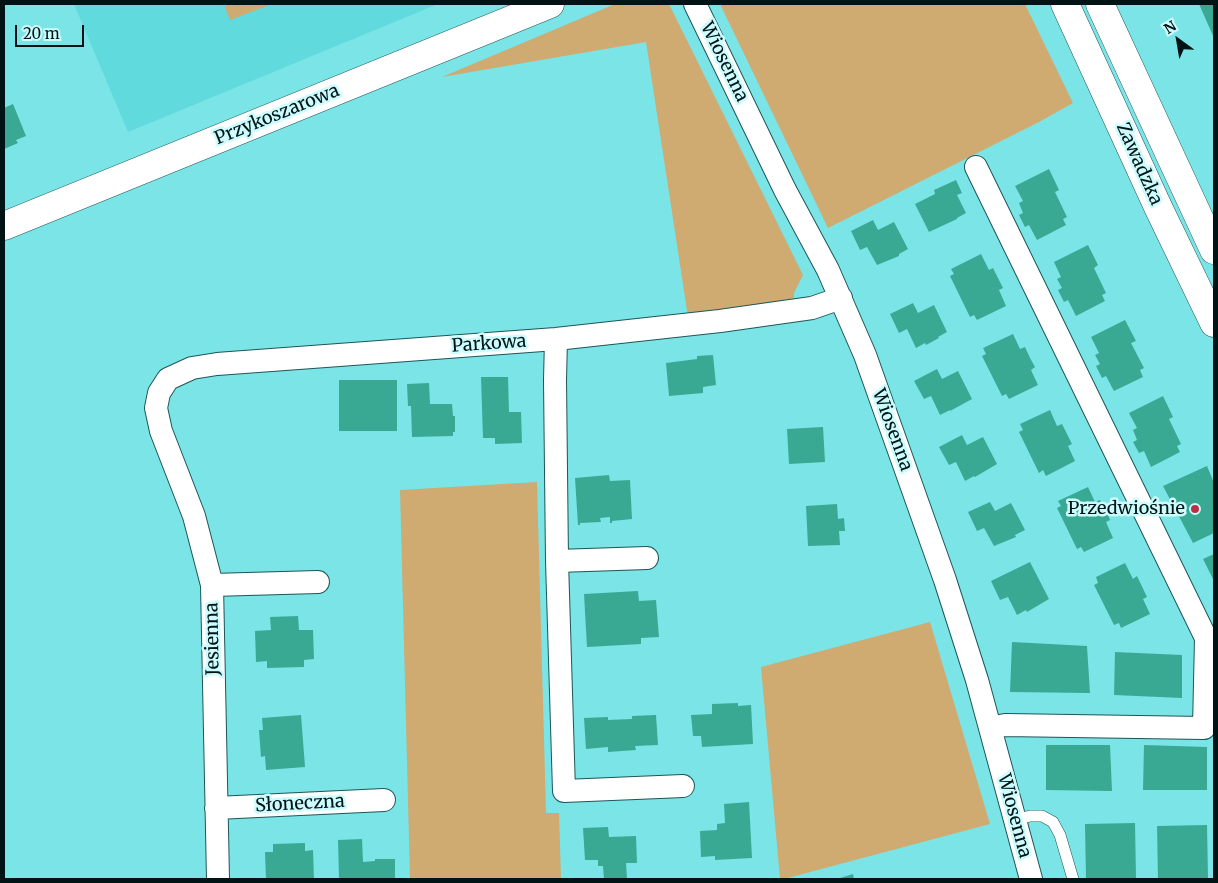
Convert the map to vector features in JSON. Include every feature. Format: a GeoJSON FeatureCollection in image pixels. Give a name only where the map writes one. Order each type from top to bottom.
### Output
{"type":"FeatureCollection","features":[{"type":"Feature","properties":{"kind":"street","name":"Przykoszarowa"},"geometry":{"type":"LineString","coordinates":[[4,226],[550,4]]}},
{"type":"Feature","properties":{"kind":"street","name":"Wiosenna"},"geometry":{"type":"LineString","coordinates":[[695,4],[841,298],[865,355],[942,571],[977,680],[1030,879]]}},
{"type":"Feature","properties":{"kind":"street","name":"Zawadzka"},"geometry":{"type":"LineString","coordinates":[[1065,4],[1158,207],[1214,323]]}},
{"type":"Feature","properties":{"kind":"street","name":"Zawadzka"},"geometry":{"type":"LineString","coordinates":[[1100,4],[1214,250]]}},
{"type":"Feature","properties":{"kind":"street"},"geometry":{"type":"LineString","coordinates":[[976,167],[1206,638],[1204,728],[1005,725],[990,728]]}},
{"type":"Feature","properties":{"kind":"street","name":"Parkowa"},"geometry":{"type":"LineString","coordinates":[[156,408],[159,393],[168,379],[192,368],[217,364],[556,340],[720,322],[812,308],[841,298]]}},
{"type":"Feature","properties":{"kind":"street"},"geometry":{"type":"LineString","coordinates":[[556,340],[557,561],[564,791],[683,786]]}},
{"type":"Feature","properties":{"kind":"street","name":"Jesienna"},"geometry":{"type":"LineString","coordinates":[[156,408],[162,431],[194,516],[212,585],[218,879]]}},
{"type":"Feature","properties":{"kind":"street"},"geometry":{"type":"LineString","coordinates":[[557,561],[647,558]]}},
{"type":"Feature","properties":{"kind":"street"},"geometry":{"type":"LineString","coordinates":[[212,585],[318,582]]}},
{"type":"Feature","properties":{"kind":"street","name":"Słoneczna"},"geometry":{"type":"LineString","coordinates":[[216,808],[384,800]]}},
{"type":"Feature","properties":{"kind":"lane"},"geometry":{"type":"LineString","coordinates":[[1015,820],[1030,816],[1042,816],[1054,822],[1060,835],[1073,879]]}},
{"type":"Feature","properties":{"kind":"shaded area"},"geometry":{"type":"Polygon","coordinates":[[[74,4],[438,4],[128,132],[74,4]]]}},
{"type":"Feature","properties":{"kind":"shaded area"},"geometry":{"type":"Polygon","coordinates":[[[224,4],[272,4],[230,20],[224,4]]]}},
{"type":"Feature","properties":{"kind":"shaded area"},"geometry":{"type":"Polygon","coordinates":[[[615,4],[669,4],[803,275],[794,293],[794,301],[688,317],[646,42],[442,77],[615,4]]]}},
{"type":"Feature","properties":{"kind":"shaded area"},"geometry":{"type":"Polygon","coordinates":[[[720,4],[1025,4],[1073,103],[828,228],[720,4]]]}},
{"type":"Feature","properties":{"kind":"shaded area"},"geometry":{"type":"Polygon","coordinates":[[[537,482],[546,813],[559,813],[561,879],[410,879],[400,490],[537,482]]]}},
{"type":"Feature","properties":{"kind":"shaded area"},"geometry":{"type":"Polygon","coordinates":[[[930,622],[990,824],[780,879],[761,667],[930,622]]]}},
{"type":"Feature","properties":{"kind":"building"},"geometry":{"type":"Polygon","coordinates":[[[1199,4],[1214,4],[1214,38],[1199,4]]]}},
{"type":"Feature","properties":{"kind":"building"},"geometry":{"type":"Polygon","coordinates":[[[13,104],[26,136],[16,140],[18,143],[4,149],[4,108],[13,104]]]}},
{"type":"Feature","properties":{"kind":"building"},"geometry":{"type":"Polygon","coordinates":[[[1049,169],[1059,190],[1055,192],[1067,217],[1063,219],[1066,225],[1037,240],[1029,225],[1025,227],[1019,215],[1023,213],[1019,203],[1023,201],[1015,186],[1049,169]]]}},
{"type":"Feature","properties":{"kind":"building"},"geometry":{"type":"Polygon","coordinates":[[[956,180],[962,193],[957,195],[966,213],[929,232],[915,204],[935,194],[934,190],[956,180]]]}},
{"type":"Feature","properties":{"kind":"building"},"geometry":{"type":"Polygon","coordinates":[[[873,220],[878,230],[894,222],[908,249],[899,254],[899,256],[877,265],[867,247],[860,250],[851,231],[873,220]]]}},
{"type":"Feature","properties":{"kind":"building"},"geometry":{"type":"Polygon","coordinates":[[[1088,245],[1098,265],[1094,268],[1106,293],[1102,295],[1105,301],[1076,316],[1068,300],[1064,302],[1058,290],[1062,288],[1057,279],[1061,277],[1054,262],[1088,245]]]}},
{"type":"Feature","properties":{"kind":"building"},"geometry":{"type":"Polygon","coordinates":[[[981,254],[989,270],[993,268],[1003,288],[999,290],[1006,306],[977,320],[974,315],[970,317],[950,276],[954,274],[951,269],[981,254]]]}},
{"type":"Feature","properties":{"kind":"building"},"geometry":{"type":"Polygon","coordinates":[[[913,303],[918,313],[934,305],[947,332],[926,345],[925,343],[916,348],[907,329],[899,333],[890,314],[913,303]]]}},
{"type":"Feature","properties":{"kind":"building"},"geometry":{"type":"Polygon","coordinates":[[[1125,320],[1136,341],[1131,343],[1144,368],[1140,370],[1143,377],[1114,391],[1106,376],[1102,378],[1096,366],[1100,364],[1095,355],[1099,353],[1091,337],[1125,320]]]}},
{"type":"Feature","properties":{"kind":"building"},"geometry":{"type":"Polygon","coordinates":[[[1013,334],[1020,349],[1025,347],[1035,367],[1031,370],[1038,385],[1009,399],[1006,394],[1002,396],[982,356],[986,354],[983,348],[1013,334]]]}},
{"type":"Feature","properties":{"kind":"building"},"geometry":{"type":"Polygon","coordinates":[[[713,355],[716,385],[703,387],[703,393],[669,396],[666,363],[697,359],[697,356],[713,355]]]}},
{"type":"Feature","properties":{"kind":"building"},"geometry":{"type":"Polygon","coordinates":[[[937,369],[942,379],[958,371],[972,399],[940,415],[931,396],[924,399],[914,381],[937,369]]]}},
{"type":"Feature","properties":{"kind":"building"},"geometry":{"type":"Polygon","coordinates":[[[481,377],[508,377],[509,412],[521,412],[522,443],[495,444],[495,438],[483,438],[481,377]]]}},
{"type":"Feature","properties":{"kind":"building"},"geometry":{"type":"Polygon","coordinates":[[[339,380],[397,380],[397,431],[339,431],[339,380]]]}},
{"type":"Feature","properties":{"kind":"building"},"geometry":{"type":"Polygon","coordinates":[[[429,383],[430,404],[452,404],[453,416],[455,416],[455,432],[453,432],[453,436],[412,437],[411,406],[408,406],[407,384],[429,383]]]}},
{"type":"Feature","properties":{"kind":"building"},"geometry":{"type":"Polygon","coordinates":[[[1163,396],[1173,417],[1169,419],[1181,444],[1177,446],[1180,452],[1151,467],[1144,451],[1139,453],[1133,442],[1137,440],[1133,430],[1137,428],[1129,413],[1163,396]]]}},
{"type":"Feature","properties":{"kind":"building"},"geometry":{"type":"Polygon","coordinates":[[[1050,410],[1057,426],[1062,424],[1072,444],[1068,446],[1075,461],[1046,476],[1043,470],[1039,473],[1019,432],[1023,430],[1020,424],[1050,410]]]}},
{"type":"Feature","properties":{"kind":"building"},"geometry":{"type":"Polygon","coordinates":[[[823,427],[825,462],[789,464],[787,429],[823,427]]]}},
{"type":"Feature","properties":{"kind":"building"},"geometry":{"type":"Polygon","coordinates":[[[962,435],[967,445],[983,437],[997,464],[965,481],[956,462],[949,465],[939,447],[962,435]]]}},
{"type":"Feature","properties":{"kind":"building","name":"Przedwiośnie"},"geometry":{"type":"Polygon","coordinates":[[[1207,466],[1214,483],[1214,533],[1193,543],[1163,486],[1207,466]]]}},
{"type":"Feature","properties":{"kind":"building"},"geometry":{"type":"Polygon","coordinates":[[[609,475],[610,481],[630,480],[632,519],[612,521],[610,523],[610,517],[600,518],[601,522],[580,523],[578,525],[575,478],[609,475]]]}},
{"type":"Feature","properties":{"kind":"building"},"geometry":{"type":"Polygon","coordinates":[[[1088,487],[1095,502],[1100,500],[1106,510],[1110,520],[1106,522],[1113,538],[1084,552],[1081,547],[1077,549],[1057,508],[1061,506],[1058,501],[1088,487]]]}},
{"type":"Feature","properties":{"kind":"building"},"geometry":{"type":"Polygon","coordinates":[[[990,502],[995,511],[1011,503],[1025,530],[1015,535],[1016,537],[994,546],[984,528],[977,531],[968,512],[990,502]]]}},
{"type":"Feature","properties":{"kind":"building"},"geometry":{"type":"Polygon","coordinates":[[[837,504],[838,519],[844,518],[845,531],[839,531],[840,545],[808,546],[806,506],[837,504]]]}},
{"type":"Feature","properties":{"kind":"building"},"geometry":{"type":"Polygon","coordinates":[[[1214,554],[1214,581],[1203,559],[1214,554]]]}},
{"type":"Feature","properties":{"kind":"building"},"geometry":{"type":"Polygon","coordinates":[[[1030,562],[1049,599],[1027,612],[1026,610],[1017,615],[1008,597],[1000,600],[991,581],[1030,562]]]}},
{"type":"Feature","properties":{"kind":"building"},"geometry":{"type":"Polygon","coordinates":[[[1125,563],[1133,579],[1137,576],[1147,597],[1143,599],[1150,614],[1121,628],[1119,623],[1114,625],[1094,585],[1098,583],[1096,577],[1125,563]]]}},
{"type":"Feature","properties":{"kind":"building"},"geometry":{"type":"Polygon","coordinates":[[[638,591],[639,601],[656,600],[659,637],[641,638],[641,644],[587,647],[584,594],[638,591]]]}},
{"type":"Feature","properties":{"kind":"building"},"geometry":{"type":"Polygon","coordinates":[[[298,616],[299,630],[313,630],[314,659],[304,660],[304,667],[267,668],[267,661],[256,662],[255,631],[271,630],[270,617],[298,616]]]}},
{"type":"Feature","properties":{"kind":"building"},"geometry":{"type":"Polygon","coordinates":[[[1012,642],[1087,646],[1090,693],[1010,692],[1012,642]]]}},
{"type":"Feature","properties":{"kind":"building"},"geometry":{"type":"Polygon","coordinates":[[[1115,652],[1182,655],[1182,698],[1114,695],[1115,652]]]}},
{"type":"Feature","properties":{"kind":"building"},"geometry":{"type":"Polygon","coordinates":[[[738,703],[738,706],[751,705],[753,744],[702,747],[701,736],[693,736],[691,715],[712,714],[712,704],[738,703]]]}},
{"type":"Feature","properties":{"kind":"building"},"geometry":{"type":"Polygon","coordinates":[[[301,715],[305,767],[266,770],[265,756],[261,757],[259,730],[263,730],[262,718],[301,715]]]}},
{"type":"Feature","properties":{"kind":"building"},"geometry":{"type":"Polygon","coordinates":[[[656,715],[658,745],[635,746],[636,750],[608,752],[608,747],[586,749],[584,718],[632,719],[632,716],[656,715]]]}},
{"type":"Feature","properties":{"kind":"building"},"geometry":{"type":"Polygon","coordinates":[[[1046,745],[1110,745],[1112,791],[1046,790],[1046,745]]]}},
{"type":"Feature","properties":{"kind":"building"},"geometry":{"type":"Polygon","coordinates":[[[1144,745],[1207,747],[1207,790],[1143,790],[1144,745]]]}},
{"type":"Feature","properties":{"kind":"building"},"geometry":{"type":"Polygon","coordinates":[[[749,802],[752,858],[715,860],[715,856],[701,857],[700,831],[717,830],[717,824],[725,823],[724,804],[749,802]]]}},
{"type":"Feature","properties":{"kind":"building"},"geometry":{"type":"Polygon","coordinates":[[[1135,823],[1136,879],[1086,879],[1085,824],[1135,823]]]}},
{"type":"Feature","properties":{"kind":"building"},"geometry":{"type":"Polygon","coordinates":[[[1207,825],[1208,879],[1158,879],[1157,826],[1207,825]]]}},
{"type":"Feature","properties":{"kind":"building"},"geometry":{"type":"Polygon","coordinates":[[[608,827],[609,837],[636,836],[637,863],[626,863],[627,879],[604,879],[603,866],[598,866],[598,860],[585,860],[583,828],[608,827]]]}},
{"type":"Feature","properties":{"kind":"building"},"geometry":{"type":"Polygon","coordinates":[[[362,839],[363,862],[375,861],[375,859],[395,859],[395,879],[339,879],[338,840],[362,839]]]}},
{"type":"Feature","properties":{"kind":"building"},"geometry":{"type":"Polygon","coordinates":[[[305,843],[305,851],[313,850],[314,879],[266,879],[265,852],[273,852],[273,844],[305,843]]]}},
{"type":"Feature","properties":{"kind":"building"},"geometry":{"type":"Polygon","coordinates":[[[853,874],[854,879],[837,879],[853,874]]]}},
{"type":"Feature","properties":{"kind":"place","name":"Przedwiośnie"},"geometry":{"type":"Point","coordinates":[1195,509]}}]}
